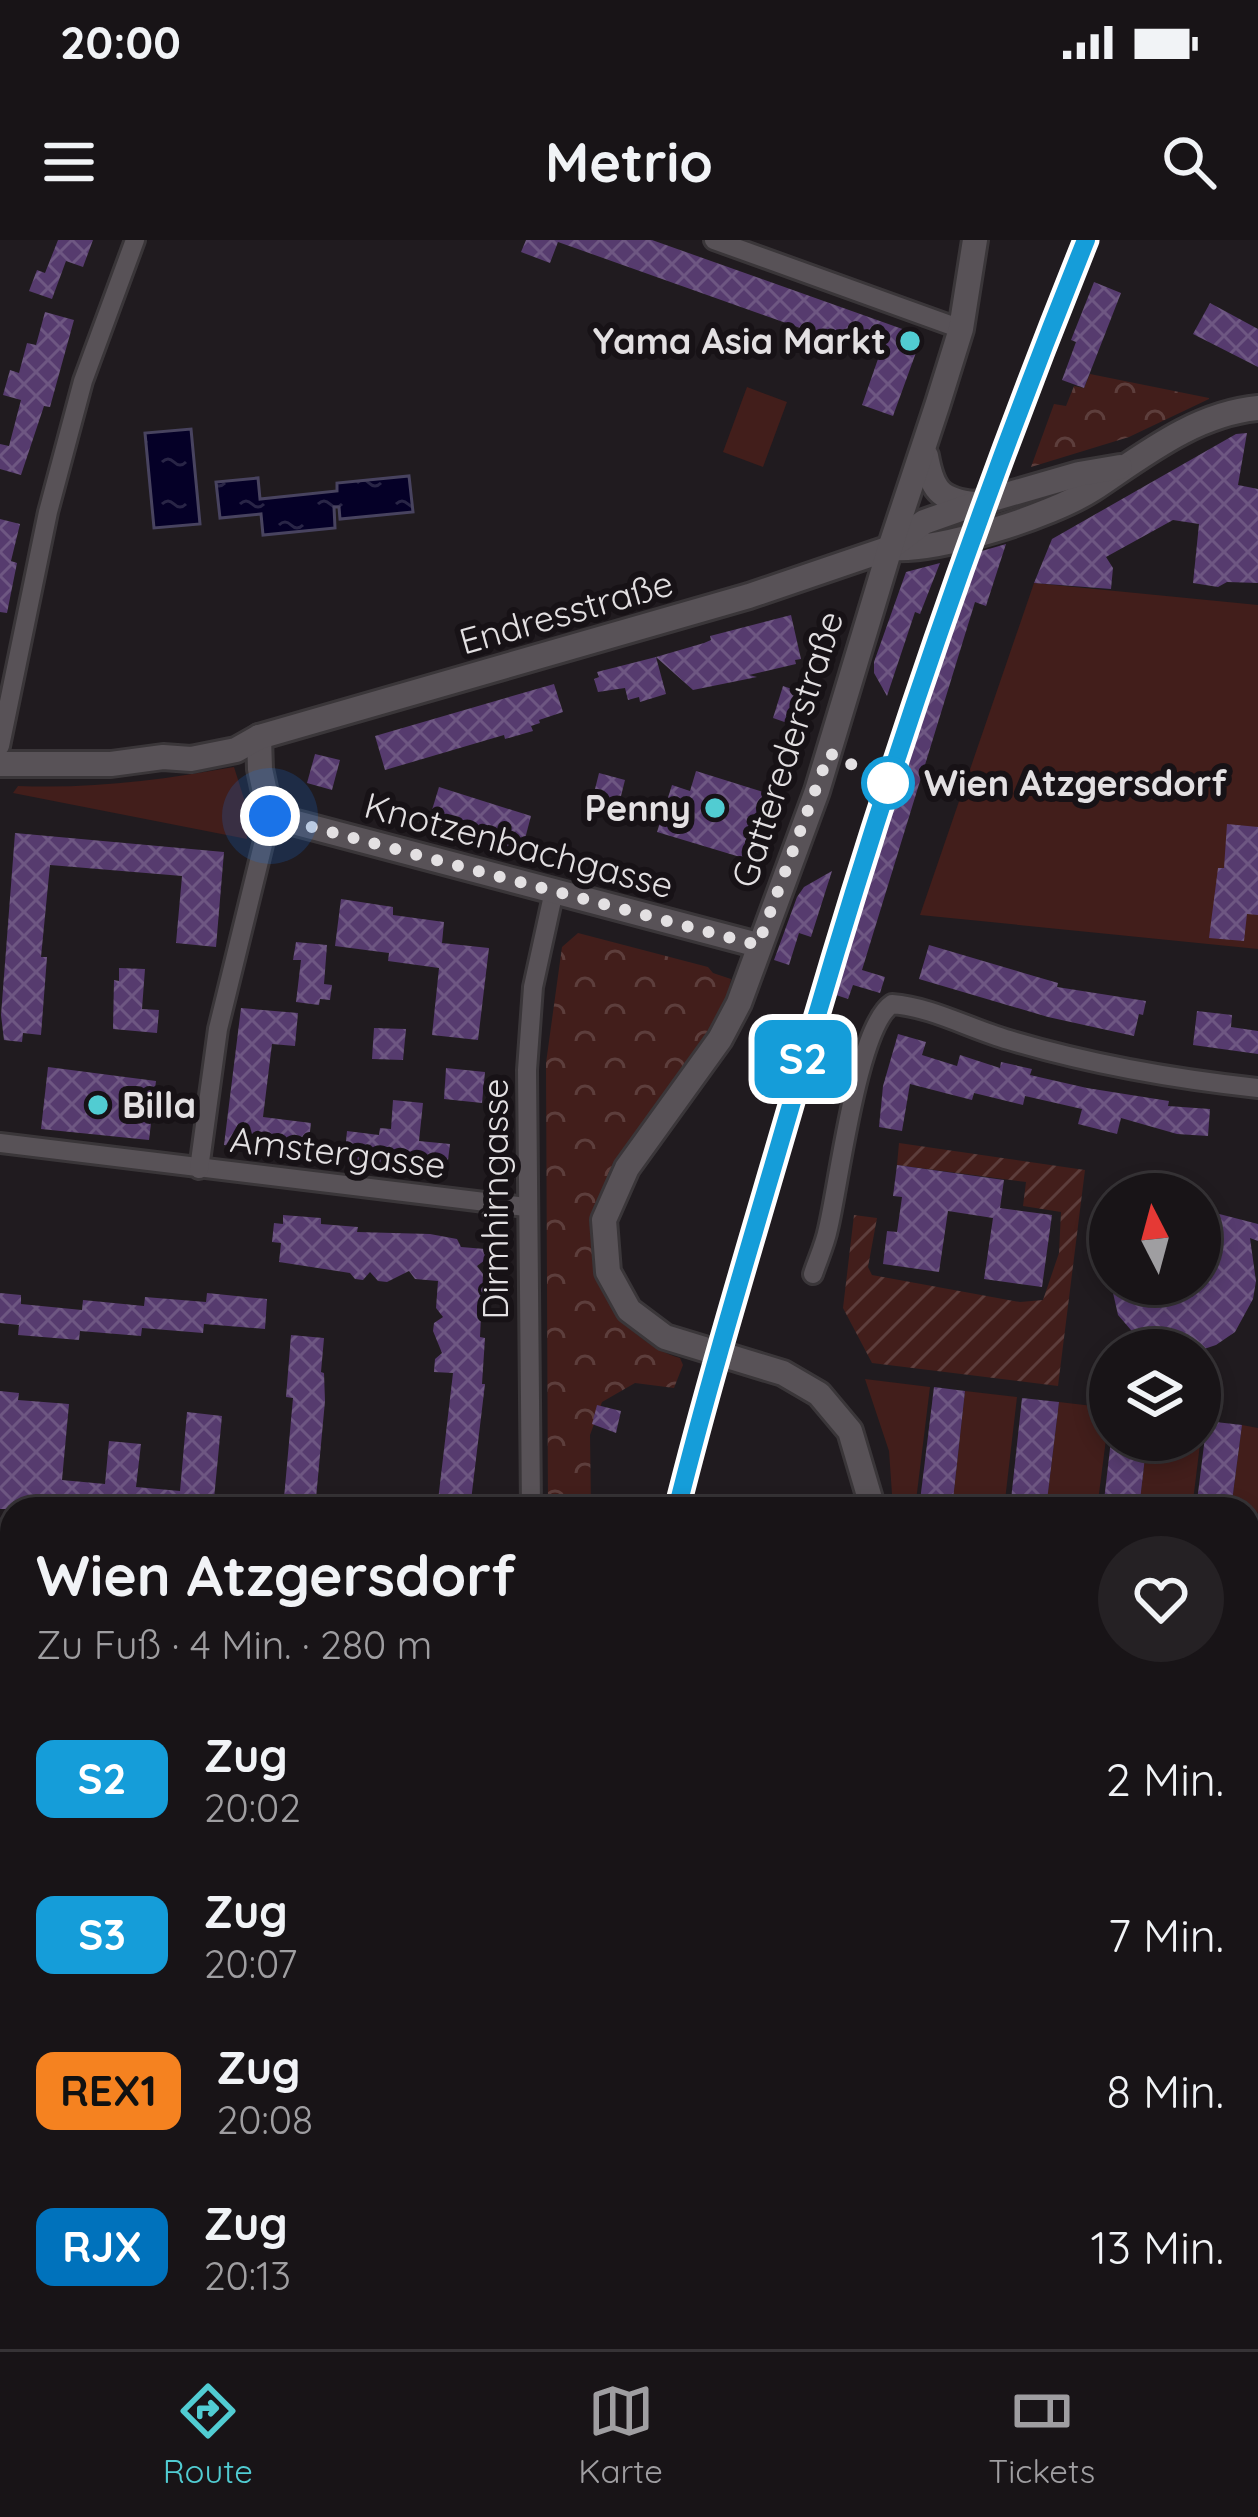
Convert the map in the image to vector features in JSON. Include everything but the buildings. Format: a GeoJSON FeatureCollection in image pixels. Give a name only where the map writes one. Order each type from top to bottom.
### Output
{"type":"FeatureCollection","features":[{"type":"Feature","properties":{"kind":"street"},"geometry":{"type":"LineString","coordinates":[[0,746],[48,512],[83,381],[135,240]]}},
{"type":"Feature","properties":{"kind":"street"},"geometry":{"type":"LineString","coordinates":[[714,240],[961,329]]}},
{"type":"Feature","properties":{"kind":"street","name":"Gatterederstraße"},"geometry":{"type":"LineString","coordinates":[[870,1497],[857,1448],[842,1418],[819,1394],[797,1379],[696,1348],[647,1327],[620,1298],[604,1255],[604,1220],[627,1168],[721,1039],[739,1003],[817,791],[961,329],[975,240]]}},
{"type":"Feature","properties":{"kind":"street","name":"Endresstraße"},"geometry":{"type":"LineString","coordinates":[[890,548],[916,550],[1025,519],[1091,490],[1120,467],[1200,423],[1258,408]]}},
{"type":"Feature","properties":{"kind":"street"},"geometry":{"type":"LineString","coordinates":[[924,447],[931,485],[941,496],[975,504]]}},
{"type":"Feature","properties":{"kind":"street","name":"Endresstraße"},"geometry":{"type":"LineString","coordinates":[[0,764],[111,764],[163,757],[212,739],[259,737],[639,630],[890,548],[924,522],[975,504],[1120,467]]}},
{"type":"Feature","properties":{"kind":"street"},"geometry":{"type":"LineString","coordinates":[[199,1169],[218,1029],[270,816],[259,737]]}},
{"type":"Feature","properties":{"kind":"street","name":"Knotzenbachgasse"},"geometry":{"type":"LineString","coordinates":[[270,816],[758,945]]}},
{"type":"Feature","properties":{"kind":"street","name":"Dirmhirngasse"},"geometry":{"type":"LineString","coordinates":[[531,1497],[527,1070],[533,986],[554,891]]}},
{"type":"Feature","properties":{"kind":"street"},"geometry":{"type":"LineString","coordinates":[[813,1274],[827,1233],[857,1082],[878,1019],[892,1004],[1009,1041],[1101,1063],[1258,1088]]}},
{"type":"Feature","properties":{"kind":"street","name":"Amstergasse"},"geometry":{"type":"LineString","coordinates":[[0,1143],[526,1208]]}},
{"type":"Feature","properties":{"kind":"green space"},"geometry":{"type":"Polygon","coordinates":[[[1090,374],[1209,399],[1129,437],[1031,467],[1054,404],[1066,406],[1074,386],[1084,388],[1090,374]]]}},
{"type":"Feature","properties":{"kind":"green space"},"geometry":{"type":"Polygon","coordinates":[[[747,387],[787,402],[763,467],[723,452],[747,387]]]}},
{"type":"Feature","properties":{"kind":"green space"},"geometry":{"type":"Polygon","coordinates":[[[1034,583],[1258,605],[1258,949],[920,915],[1034,583]]]}},
{"type":"Feature","properties":{"kind":"green space"},"geometry":{"type":"Polygon","coordinates":[[[234,767],[245,802],[247,839],[13,793],[18,786],[127,782],[234,767]]]}},
{"type":"Feature","properties":{"kind":"green space"},"geometry":{"type":"Polygon","coordinates":[[[578,933],[708,967],[731,979],[717,1019],[612,1170],[596,1209],[592,1251],[605,1295],[636,1334],[680,1358],[683,1365],[674,1388],[635,1383],[602,1402],[590,1435],[591,1497],[548,1497],[546,1063],[562,947],[578,933]]]}},
{"type":"Feature","properties":{"kind":"green space"},"geometry":{"type":"Polygon","coordinates":[[[899,1143],[1085,1170],[1058,1386],[872,1363],[843,1308],[854,1215],[877,1218],[868,1267],[872,1275],[1020,1302],[1043,1300],[1059,1253],[1061,1212],[1023,1206],[1026,1182],[897,1165],[899,1143]]]}},
{"type":"Feature","properties":{"kind":"green space"},"geometry":{"type":"Polygon","coordinates":[[[865,1379],[930,1387],[916,1497],[892,1497],[889,1451],[865,1379]]]}},
{"type":"Feature","properties":{"kind":"green space"},"geometry":{"type":"Polygon","coordinates":[[[965,1391],[1017,1397],[1005,1497],[953,1497],[965,1391]]]}},
{"type":"Feature","properties":{"kind":"green space"},"geometry":{"type":"Polygon","coordinates":[[[1059,1402],[1089,1406],[1089,1461],[1103,1461],[1099,1497],[1047,1497],[1059,1402]]]}},
{"type":"Feature","properties":{"kind":"green space"},"geometry":{"type":"Polygon","coordinates":[[[1242,1425],[1258,1428],[1258,1497],[1233,1497],[1242,1425]]]}},
{"type":"Feature","properties":{"kind":"green space"},"geometry":{"type":"Polygon","coordinates":[[[1145,1461],[1198,1461],[1193,1497],[1140,1497],[1145,1461]]]}},
{"type":"Feature","properties":{"kind":"water"},"geometry":{"type":"Polygon","coordinates":[[[191,429],[200,524],[154,528],[145,433],[191,429]]]}},
{"type":"Feature","properties":{"kind":"water"},"geometry":{"type":"Polygon","coordinates":[[[409,476],[413,512],[340,519],[339,507],[334,507],[335,528],[263,535],[261,514],[220,518],[216,482],[258,478],[260,499],[337,491],[337,483],[409,476]]]}},
{"type":"Feature","properties":{"kind":"railway"},"geometry":{"type":"LineString","coordinates":[[680,1497],[764,1187],[860,868],[968,552],[1086,240]]}},
{"type":"Feature","properties":{"kind":"train","name":"S2"},"geometry":{"type":"LineString","coordinates":[[680,1497],[827,972],[863,860],[993,478],[1086,240]]}},
{"type":"Feature","properties":{"kind":"place","name":"Yama Asia Markt"},"geometry":{"type":"Point","coordinates":[910,341]}},
{"type":"Feature","properties":{"kind":"place","name":"Wien Atzgersdorf"},"geometry":{"type":"Point","coordinates":[888,783]}},
{"type":"Feature","properties":{"kind":"place","name":"Penny"},"geometry":{"type":"Point","coordinates":[715,808]}},
{"type":"Feature","properties":{"kind":"place","name":"Billa"},"geometry":{"type":"Point","coordinates":[98,1105]}},
{"type":"Feature","properties":{"kind":"route"},"geometry":{"type":"LineString","coordinates":[[270,816],[758,945],[829,753],[888,783]]}}]}
